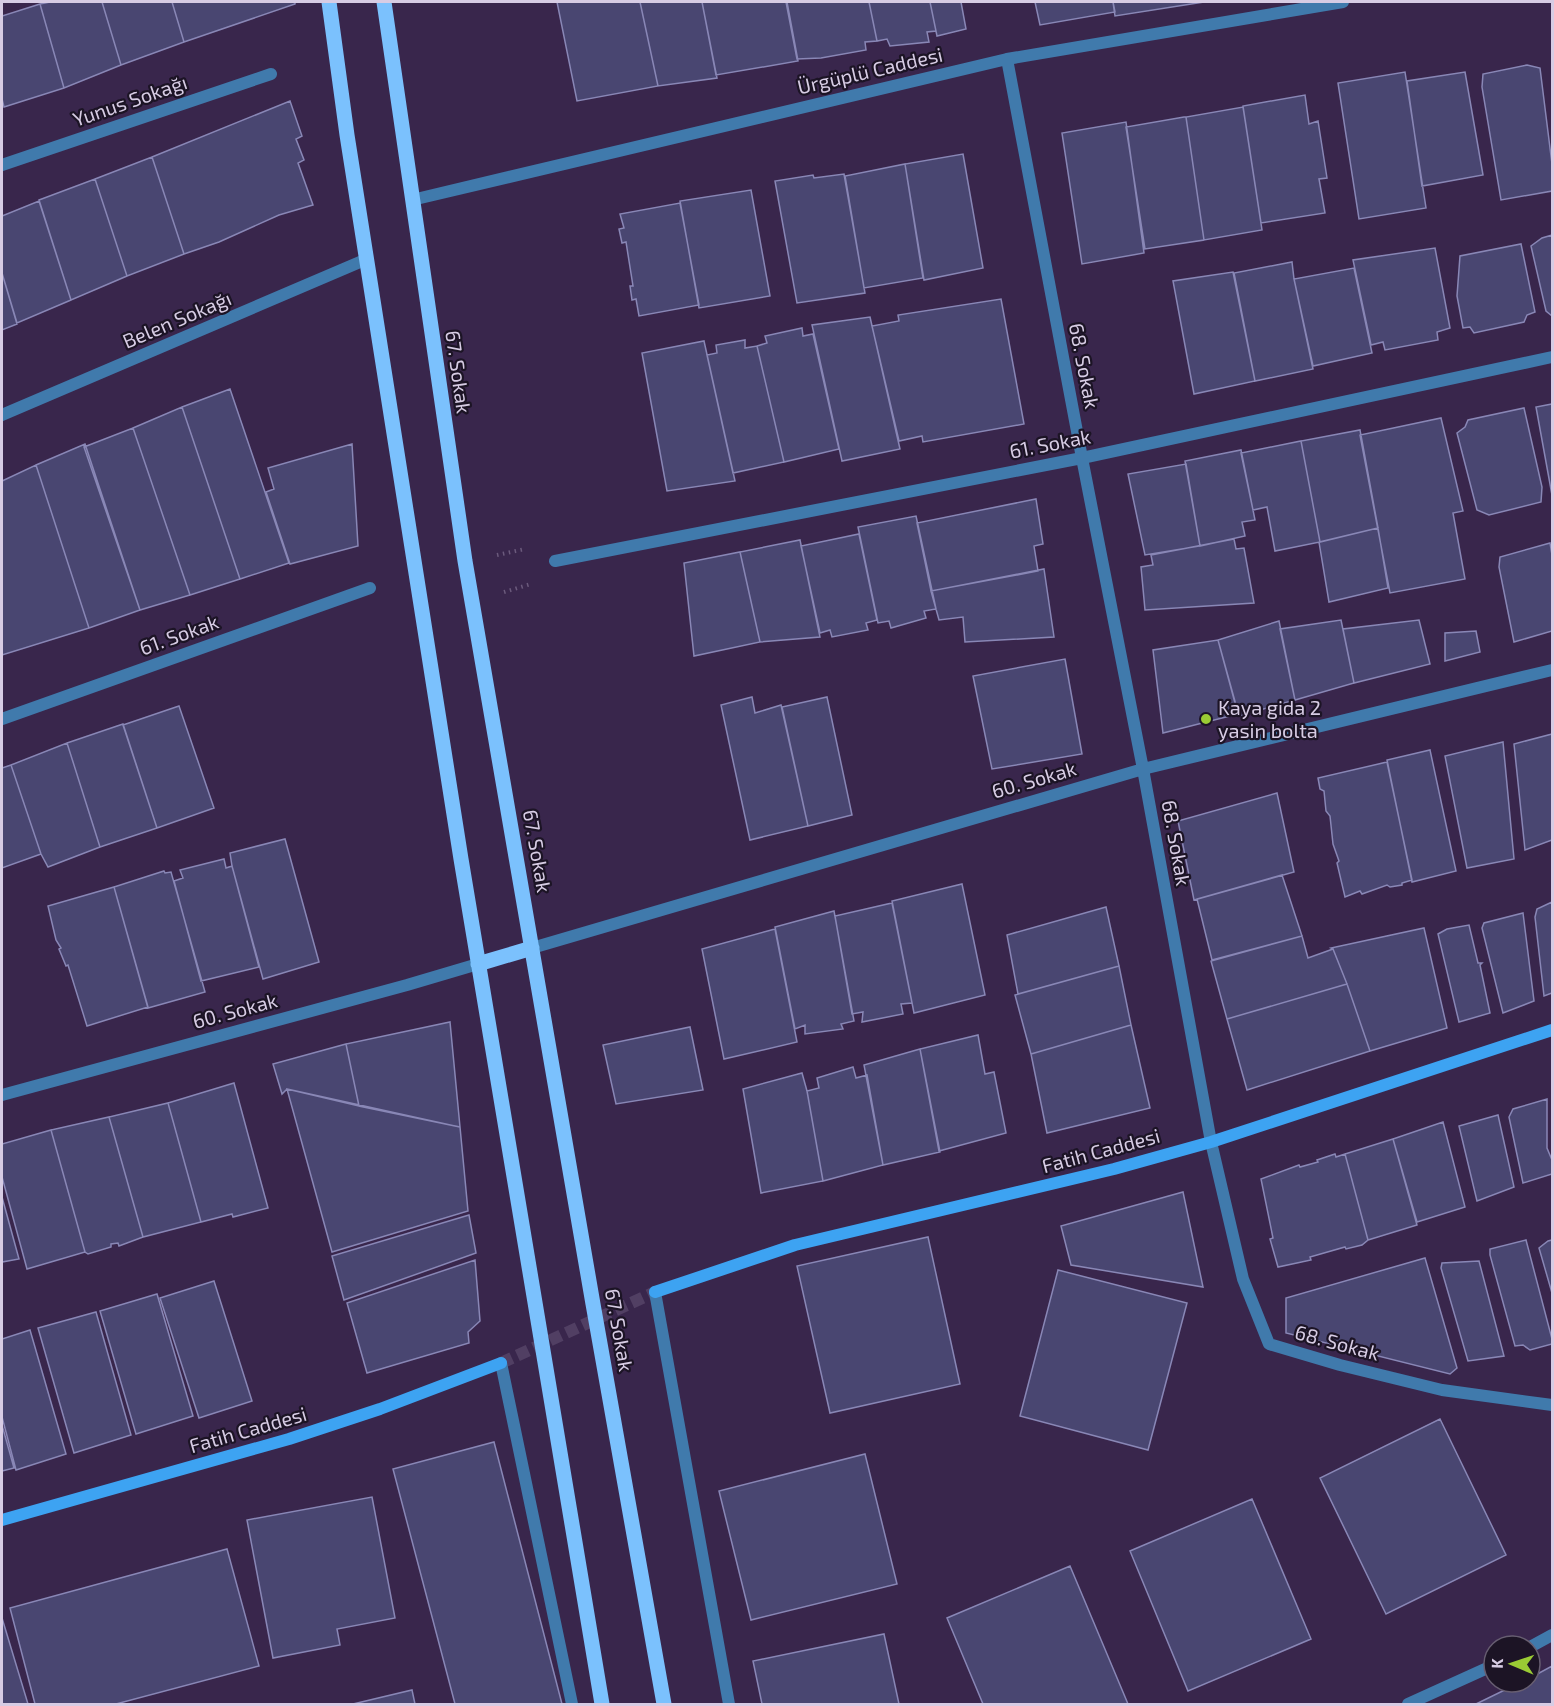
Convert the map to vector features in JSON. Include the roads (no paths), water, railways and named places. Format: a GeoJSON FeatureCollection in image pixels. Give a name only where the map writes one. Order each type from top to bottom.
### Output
{"type":"FeatureCollection","features":[{"type":"Feature","properties":{"kind":"main road"},"geometry":{"type":"LineString","coordinates":[[329,2],[347,135],[478,964],[602,1704]]}},
{"type":"Feature","properties":{"kind":"main road","name":"67. Sokak"},"geometry":{"type":"LineString","coordinates":[[384,2],[465,561],[664,1704]]}},
{"type":"Feature","properties":{"kind":"main road"},"geometry":{"type":"LineString","coordinates":[[478,964],[532,948]]}},
{"type":"Feature","properties":{"kind":"street","name":"Ürgüplü Caddesi"},"geometry":{"type":"LineString","coordinates":[[412,200],[1007,59],[1342,2]]}},
{"type":"Feature","properties":{"kind":"street","name":"68. Sokak"},"geometry":{"type":"LineString","coordinates":[[1007,59],[1143,769],[1211,1142],[1243,1279],[1269,1344],[1340,1365],[1442,1390],[1552,1405]]}},
{"type":"Feature","properties":{"kind":"street","name":"Yunus Sokağı"},"geometry":{"type":"LineString","coordinates":[[2,165],[270,74]]}},
{"type":"Feature","properties":{"kind":"street","name":"Belen Sokağı"},"geometry":{"type":"LineString","coordinates":[[2,416],[367,259]]}},
{"type":"Feature","properties":{"kind":"street","name":"61. Sokak"},"geometry":{"type":"LineString","coordinates":[[555,561],[1082,458],[1552,357]]}},
{"type":"Feature","properties":{"kind":"street","name":"61. Sokak"},"geometry":{"type":"LineString","coordinates":[[2,719],[370,588]]}},
{"type":"Feature","properties":{"kind":"street","name":"60. Sokak"},"geometry":{"type":"LineString","coordinates":[[532,948],[1143,769],[1552,670]]}},
{"type":"Feature","properties":{"kind":"street","name":"60. Sokak"},"geometry":{"type":"LineString","coordinates":[[2,1095],[478,964]]}},
{"type":"Feature","properties":{"kind":"street","name":"Fatih Caddesi"},"geometry":{"type":"LineString","coordinates":[[729,1704],[655,1292],[795,1245],[1114,1169],[1211,1142],[1552,1030]]}},
{"type":"Feature","properties":{"kind":"street","name":"Fatih Caddesi"},"geometry":{"type":"LineString","coordinates":[[2,1520],[289,1439],[380,1409],[501,1363],[572,1704]]}},
{"type":"Feature","properties":{"kind":"street"},"geometry":{"type":"LineString","coordinates":[[1408,1704],[1482,1670]]}},
{"type":"Feature","properties":{"kind":"tunnel"},"geometry":{"type":"LineString","coordinates":[[501,1363],[655,1292]]}},
{"type":"Feature","properties":{"kind":"place","name":"Kaya gida 2 yasin bolta"},"geometry":{"type":"Point","coordinates":[1206,719]}}]}
